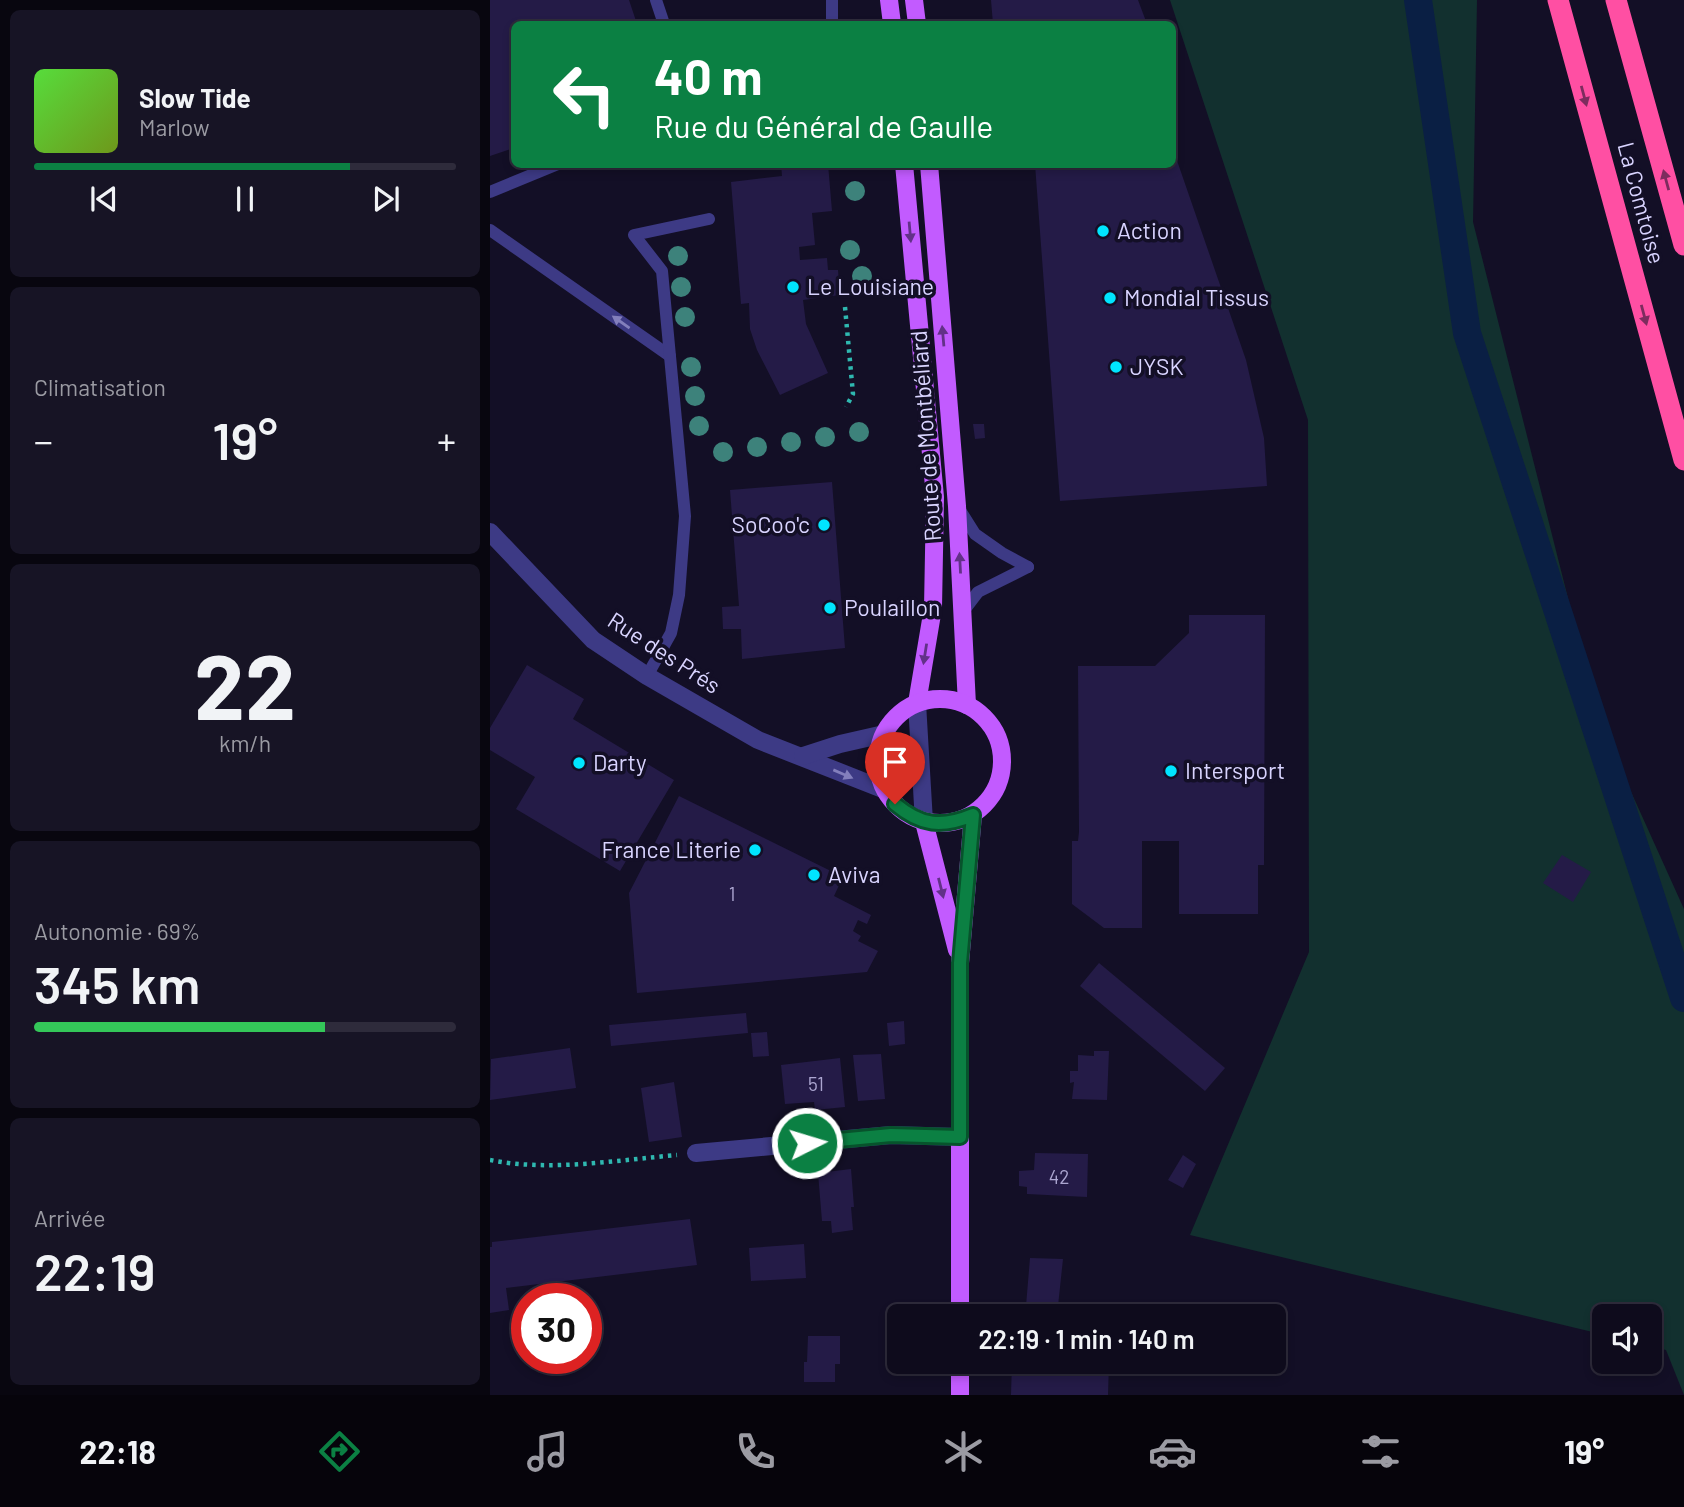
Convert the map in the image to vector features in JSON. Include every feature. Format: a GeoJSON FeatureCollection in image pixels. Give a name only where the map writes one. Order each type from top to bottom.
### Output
{"type":"FeatureCollection","features":[{"type":"Feature","properties":{"kind":"highway","name":"La Comtoise"},"geometry":{"type":"LineString","coordinates":[[1558,0],[1684,460]]}},
{"type":"Feature","properties":{"kind":"highway","name":"La Comtoise"},"geometry":{"type":"LineString","coordinates":[[1616,0],[1684,246]]}},
{"type":"Feature","properties":{"kind":"main road"},"geometry":{"type":"LineString","coordinates":[[889,0],[891,21]]}},
{"type":"Feature","properties":{"kind":"main road"},"geometry":{"type":"LineString","coordinates":[[914,0],[917,21]]}},
{"type":"Feature","properties":{"kind":"main road","name":"Route de Montbéliard"},"geometry":{"type":"LineString","coordinates":[[904,168],[935,497],[933,608],[917,703]]}},
{"type":"Feature","properties":{"kind":"main road","name":"Route de Montbéliard"},"geometry":{"type":"LineString","coordinates":[[929,168],[957,506],[967,705]]}},
{"type":"Feature","properties":{"kind":"main road"},"geometry":{"type":"LineString","coordinates":[[934,699],[967,705],[983,716],[995,730],[1002,749],[1003,768],[998,786],[988,802],[973,815],[941,824],[924,822],[901,810],[884,790],[878,771],[878,753],[884,734],[892,721],[917,703],[934,699]]}},
{"type":"Feature","properties":{"kind":"main road"},"geometry":{"type":"LineString","coordinates":[[960,1304],[960,963],[973,815]]}},
{"type":"Feature","properties":{"kind":"main road"},"geometry":{"type":"LineString","coordinates":[[924,822],[960,963]]}},
{"type":"Feature","properties":{"kind":"main road"},"geometry":{"type":"LineString","coordinates":[[960,1374],[960,1395]]}},
{"type":"Feature","properties":{"kind":"street","name":"Rue des Prés"},"geometry":{"type":"LineString","coordinates":[[490,532],[593,640],[647,676],[758,740],[884,790]]}},
{"type":"Feature","properties":{"kind":"street"},"geometry":{"type":"LineString","coordinates":[[917,703],[924,822]]}},
{"type":"Feature","properties":{"kind":"street"},"geometry":{"type":"LineString","coordinates":[[803,756],[884,734]]}},
{"type":"Feature","properties":{"kind":"street"},"geometry":{"type":"LineString","coordinates":[[696,1153],[891,1135],[960,1137]]}},
{"type":"Feature","properties":{"kind":"lane"},"geometry":{"type":"LineString","coordinates":[[656,0],[663,21]]}},
{"type":"Feature","properties":{"kind":"lane"},"geometry":{"type":"LineString","coordinates":[[832,0],[832,21]]}},
{"type":"Feature","properties":{"kind":"lane"},"geometry":{"type":"LineString","coordinates":[[490,192],[546,168]]}},
{"type":"Feature","properties":{"kind":"lane"},"geometry":{"type":"LineString","coordinates":[[647,676],[671,633],[679,595],[685,516],[662,271],[634,236],[709,219]]}},
{"type":"Feature","properties":{"kind":"lane"},"geometry":{"type":"LineString","coordinates":[[490,230],[670,356]]}},
{"type":"Feature","properties":{"kind":"lane"},"geometry":{"type":"LineString","coordinates":[[957,506],[975,534],[1028,567],[978,592],[962,614]]}},
{"type":"Feature","properties":{"kind":"path"},"geometry":{"type":"LineString","coordinates":[[845,307],[853,394],[846,407]]}},
{"type":"Feature","properties":{"kind":"path"},"geometry":{"type":"LineString","coordinates":[[490,1160],[502,1163],[572,1165],[696,1153]]}},
{"type":"Feature","properties":{"kind":"green space"},"geometry":{"type":"Polygon","coordinates":[[[1170,0],[1477,0],[1473,222],[1599,721],[1684,909],[1684,1395],[1666,1350],[1662,1349],[1662,1304],[1592,1304],[1592,1332],[1190,1235],[1309,952],[1308,420],[1170,0]]]}},
{"type":"Feature","properties":{"kind":"building"},"geometry":{"type":"Polygon","coordinates":[[[490,0],[629,0],[636,21],[511,21],[511,149],[490,156],[490,0]]]}},
{"type":"Feature","properties":{"kind":"building"},"geometry":{"type":"Polygon","coordinates":[[[991,0],[1138,0],[1146,21],[993,21],[991,0]]]}},
{"type":"Feature","properties":{"kind":"building"},"geometry":{"type":"Polygon","coordinates":[[[1176,158],[1246,360],[1264,438],[1267,486],[1060,501],[1035,168],[1176,168],[1176,158]]]}},
{"type":"Feature","properties":{"kind":"building","name":"Le Louisiane"},"geometry":{"type":"Polygon","coordinates":[[[781,168],[828,168],[832,211],[812,213],[815,245],[799,247],[800,260],[827,258],[828,270],[838,270],[840,295],[803,300],[806,324],[828,373],[780,395],[757,350],[750,329],[749,303],[741,304],[731,182],[782,176],[781,168]]]}},
{"type":"Feature","properties":{"kind":"building"},"geometry":{"type":"Polygon","coordinates":[[[973,424],[984,424],[985,438],[975,439],[973,424]]]}},
{"type":"Feature","properties":{"kind":"building"},"geometry":{"type":"Polygon","coordinates":[[[832,482],[845,648],[742,659],[741,629],[723,629],[722,607],[739,606],[730,490],[832,482]]]}},
{"type":"Feature","properties":{"kind":"building","name":"Intersport"},"geometry":{"type":"Polygon","coordinates":[[[1189,615],[1265,615],[1264,865],[1258,865],[1258,914],[1179,914],[1179,841],[1142,841],[1142,928],[1104,928],[1072,904],[1072,841],[1078,841],[1079,832],[1078,666],[1155,666],[1189,633],[1189,615]]]}},
{"type":"Feature","properties":{"kind":"building","name":"Darty"},"geometry":{"type":"Polygon","coordinates":[[[527,665],[584,699],[573,719],[674,780],[620,871],[516,809],[535,777],[490,750],[490,728],[527,665]]]}},
{"type":"Feature","properties":{"kind":"building"},"geometry":{"type":"Polygon","coordinates":[[[679,796],[843,877],[834,896],[871,915],[867,924],[858,920],[853,931],[861,936],[858,941],[878,951],[867,972],[637,993],[629,893],[679,796]]]}},
{"type":"Feature","properties":{"kind":"building"},"geometry":{"type":"Polygon","coordinates":[[[1562,855],[1591,872],[1573,902],[1543,883],[1562,855]]]}},
{"type":"Feature","properties":{"kind":"building"},"geometry":{"type":"Polygon","coordinates":[[[1099,963],[1225,1068],[1205,1091],[1080,986],[1099,963]]]}},
{"type":"Feature","properties":{"kind":"building"},"geometry":{"type":"Polygon","coordinates":[[[746,1013],[748,1033],[611,1046],[609,1025],[746,1013]]]}},
{"type":"Feature","properties":{"kind":"building"},"geometry":{"type":"Polygon","coordinates":[[[904,1021],[905,1044],[889,1046],[887,1023],[904,1021]]]}},
{"type":"Feature","properties":{"kind":"building"},"geometry":{"type":"Polygon","coordinates":[[[767,1032],[769,1056],[753,1057],[751,1033],[767,1032]]]}},
{"type":"Feature","properties":{"kind":"building"},"geometry":{"type":"Polygon","coordinates":[[[570,1048],[576,1088],[490,1100],[491,1059],[570,1048]]]}},
{"type":"Feature","properties":{"kind":"building"},"geometry":{"type":"Polygon","coordinates":[[[1094,1051],[1109,1051],[1107,1100],[1072,1099],[1074,1082],[1070,1083],[1070,1071],[1078,1071],[1078,1055],[1094,1056],[1094,1051]]]}},
{"type":"Feature","properties":{"kind":"building"},"geometry":{"type":"Polygon","coordinates":[[[881,1054],[885,1099],[858,1101],[853,1055],[881,1054]]]}},
{"type":"Feature","properties":{"kind":"building"},"geometry":{"type":"Polygon","coordinates":[[[840,1058],[845,1107],[815,1110],[814,1102],[785,1104],[781,1065],[840,1058]]]}},
{"type":"Feature","properties":{"kind":"building"},"geometry":{"type":"Polygon","coordinates":[[[674,1082],[682,1137],[649,1142],[641,1088],[674,1082]]]}},
{"type":"Feature","properties":{"kind":"building"},"geometry":{"type":"Polygon","coordinates":[[[1035,1153],[1088,1154],[1087,1197],[1027,1194],[1027,1187],[1019,1186],[1019,1171],[1034,1170],[1035,1153]]]}},
{"type":"Feature","properties":{"kind":"building"},"geometry":{"type":"Polygon","coordinates":[[[1183,1155],[1196,1164],[1183,1188],[1168,1180],[1183,1155]]]}},
{"type":"Feature","properties":{"kind":"building"},"geometry":{"type":"Polygon","coordinates":[[[851,1169],[853,1230],[832,1233],[831,1221],[822,1221],[818,1173],[851,1169]]]}},
{"type":"Feature","properties":{"kind":"building"},"geometry":{"type":"Polygon","coordinates":[[[690,1219],[697,1265],[548,1283],[511,1283],[511,1287],[506,1288],[509,1310],[490,1313],[492,1242],[690,1219]]]}},
{"type":"Feature","properties":{"kind":"building"},"geometry":{"type":"Polygon","coordinates":[[[804,1244],[806,1278],[751,1281],[749,1248],[804,1244]]]}},
{"type":"Feature","properties":{"kind":"building"},"geometry":{"type":"Polygon","coordinates":[[[1030,1258],[1063,1259],[1058,1304],[1026,1304],[1030,1258]]]}},
{"type":"Feature","properties":{"kind":"building"},"geometry":{"type":"Polygon","coordinates":[[[808,1336],[840,1336],[840,1364],[835,1364],[835,1382],[804,1382],[808,1336]]]}},
{"type":"Feature","properties":{"kind":"building"},"geometry":{"type":"Polygon","coordinates":[[[1012,1374],[1109,1374],[1108,1395],[1011,1395],[1012,1374]]]}},
{"type":"Feature","properties":{"kind":"waterway"},"geometry":{"type":"LineString","coordinates":[[1418,0],[1467,333],[1684,998]]}},
{"type":"Feature","properties":{"kind":"place","name":"Action"},"geometry":{"type":"Point","coordinates":[1103,231]}},
{"type":"Feature","properties":{"kind":"place","name":"Le Louisiane"},"geometry":{"type":"Point","coordinates":[793,287]}},
{"type":"Feature","properties":{"kind":"place","name":"Mondial Tissus"},"geometry":{"type":"Point","coordinates":[1110,298]}},
{"type":"Feature","properties":{"kind":"place","name":"JYSK"},"geometry":{"type":"Point","coordinates":[1116,367]}},
{"type":"Feature","properties":{"kind":"place","name":"SoCoo'c"},"geometry":{"type":"Point","coordinates":[824,525]}},
{"type":"Feature","properties":{"kind":"place","name":"Poulaillon"},"geometry":{"type":"Point","coordinates":[830,608]}},
{"type":"Feature","properties":{"kind":"place","name":"Darty"},"geometry":{"type":"Point","coordinates":[579,763]}},
{"type":"Feature","properties":{"kind":"place","name":"Intersport"},"geometry":{"type":"Point","coordinates":[1171,771]}},
{"type":"Feature","properties":{"kind":"place","name":"France Literie"},"geometry":{"type":"Point","coordinates":[755,850]}},
{"type":"Feature","properties":{"kind":"place","name":"Aviva"},"geometry":{"type":"Point","coordinates":[814,875]}},
{"type":"Feature","properties":{"kind":"route"},"geometry":{"type":"LineString","coordinates":[[807,1143],[891,1135],[960,1137],[960,963],[973,815],[941,824],[924,822],[908,815],[895,804]]}}]}
